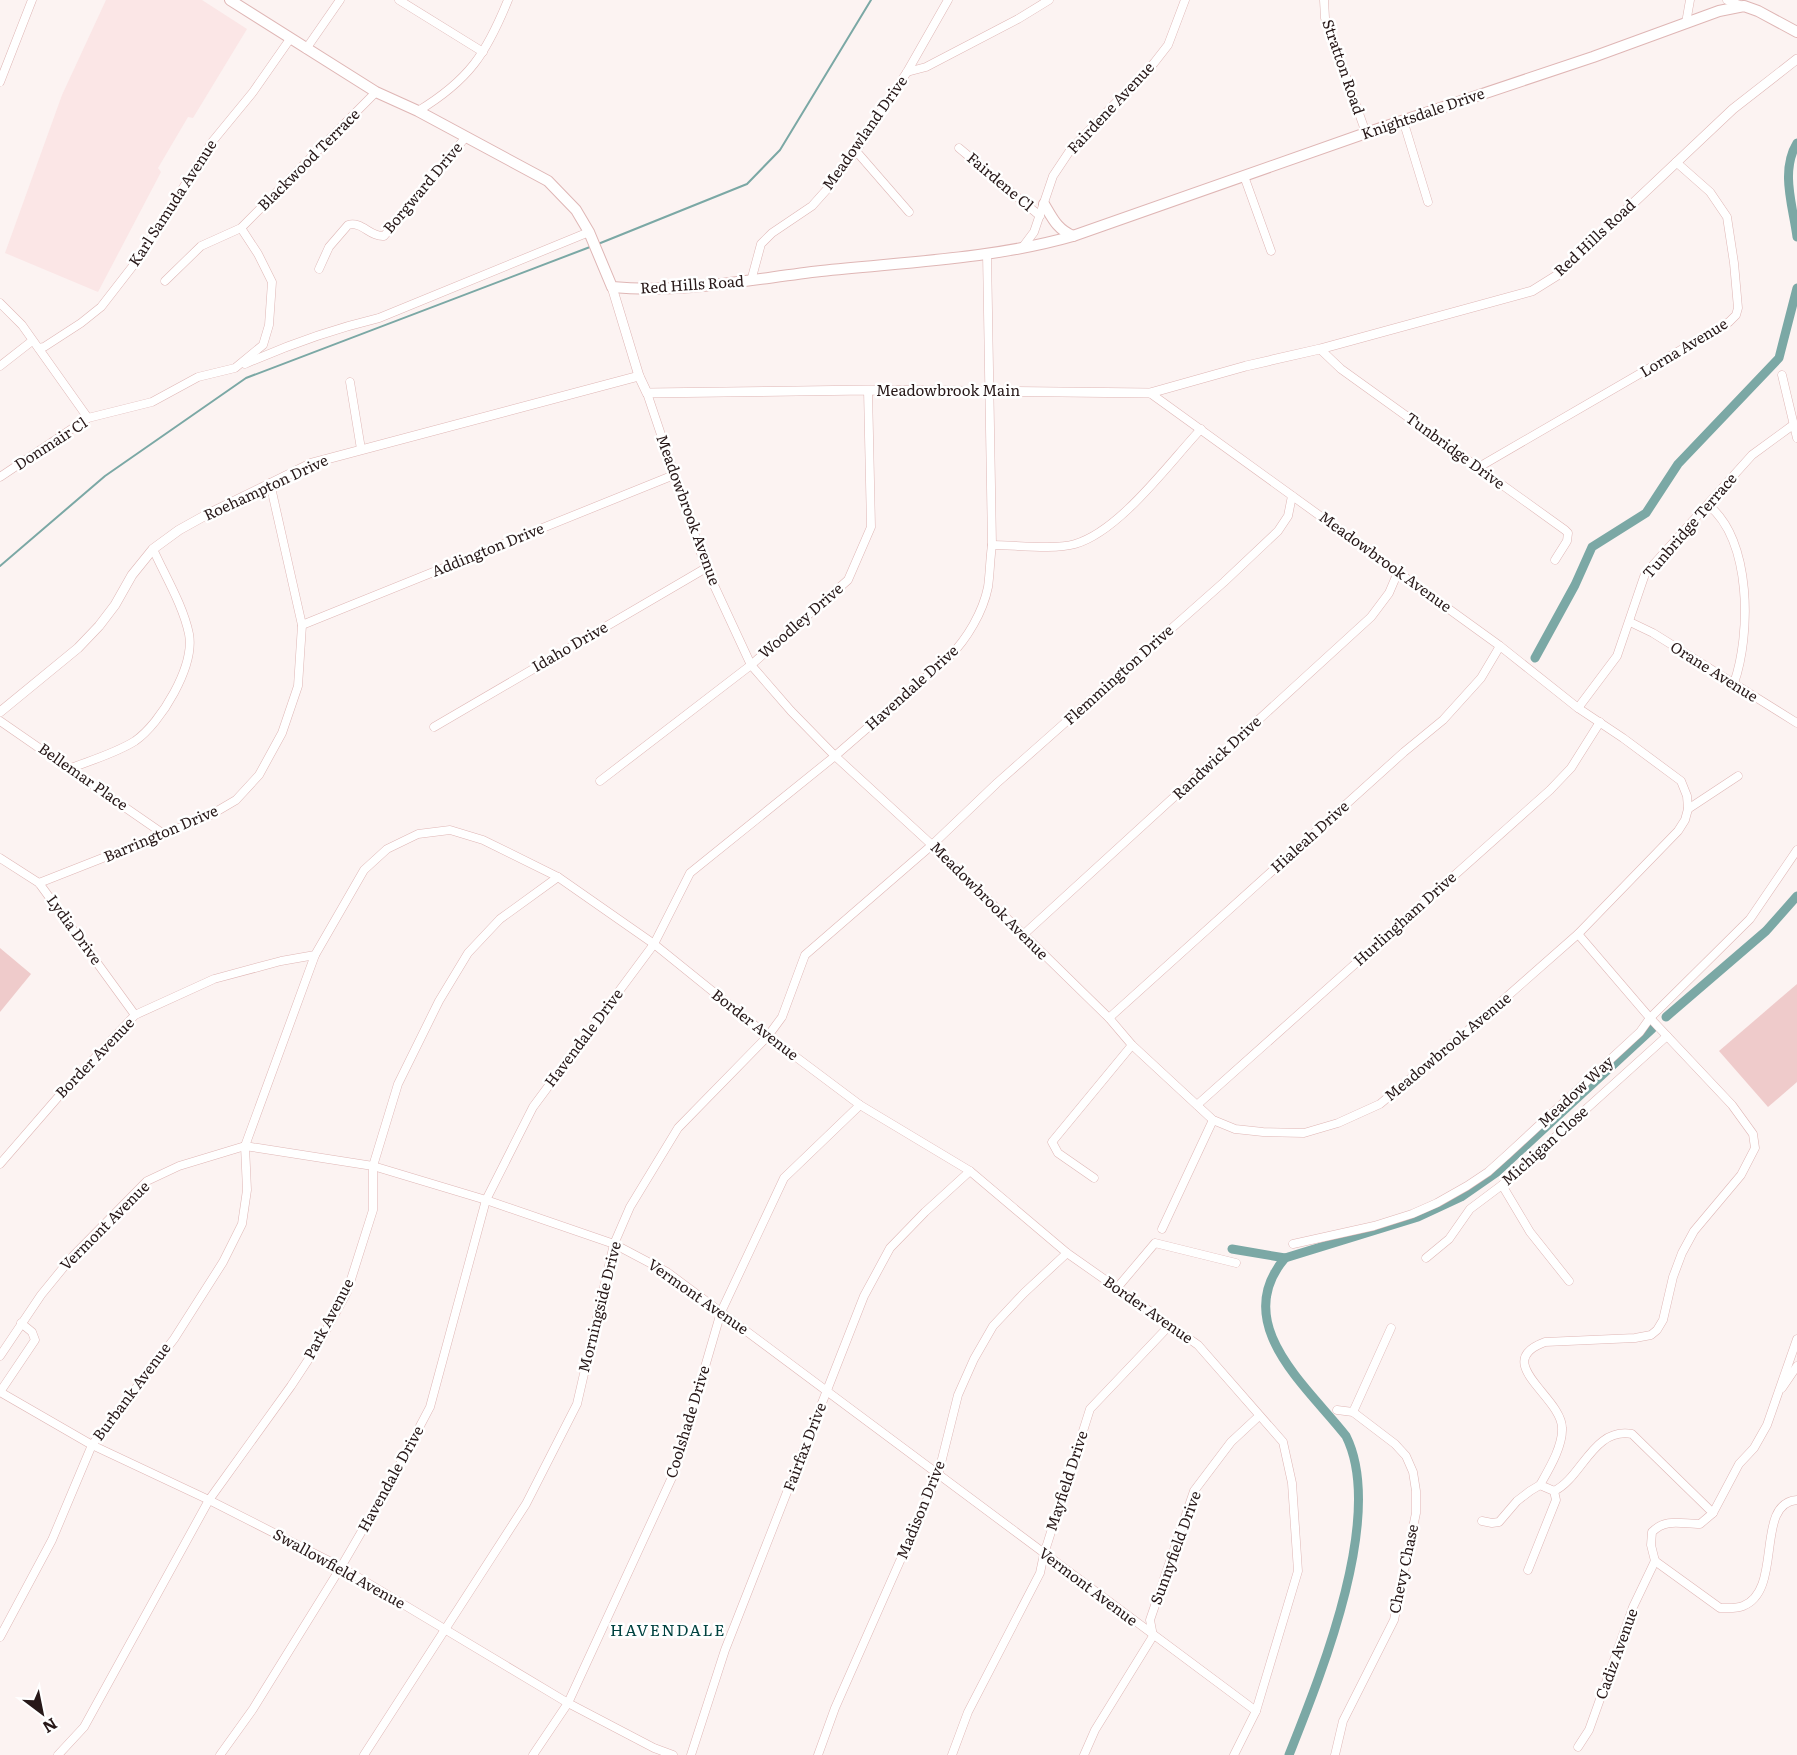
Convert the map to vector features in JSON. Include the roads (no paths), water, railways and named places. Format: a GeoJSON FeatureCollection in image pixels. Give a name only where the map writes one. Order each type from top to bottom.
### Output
{"type":"FeatureCollection","features":[{"type":"Feature","properties":{"kind":"main road"},"geometry":{"type":"LineString","coordinates":[[230,0],[376,92],[418,111],[548,181],[576,210],[589,233],[612,287]]}},
{"type":"Feature","properties":{"kind":"main road"},"geometry":{"type":"LineString","coordinates":[[1744,6],[1797,32]]}},
{"type":"Feature","properties":{"kind":"main road","name":"Knightsdale Drive"},"geometry":{"type":"LineString","coordinates":[[1046,244],[1403,120],[1593,57],[1719,11],[1744,6]]}},
{"type":"Feature","properties":{"kind":"main road"},"geometry":{"type":"LineString","coordinates":[[1044,204],[1057,226],[1074,236]]}},
{"type":"Feature","properties":{"kind":"main road","name":"Red Hills Road"},"geometry":{"type":"LineString","coordinates":[[612,287],[640,290],[751,281],[1046,244]]}},
{"type":"Feature","properties":{"kind":"street"},"geometry":{"type":"LineString","coordinates":[[0,82],[32,0]]}},
{"type":"Feature","properties":{"kind":"street"},"geometry":{"type":"LineString","coordinates":[[306,49],[340,0]]}},
{"type":"Feature","properties":{"kind":"street"},"geometry":{"type":"LineString","coordinates":[[399,0],[483,52]]}},
{"type":"Feature","properties":{"kind":"street"},"geometry":{"type":"LineString","coordinates":[[418,111],[448,92],[469,71],[483,52],[508,0]]}},
{"type":"Feature","properties":{"kind":"street","name":"Meadowland Drive"},"geometry":{"type":"LineString","coordinates":[[751,281],[761,244],[772,232],[812,206],[829,187],[856,151],[907,72],[948,0]]}},
{"type":"Feature","properties":{"kind":"street"},"geometry":{"type":"LineString","coordinates":[[907,72],[926,67],[1018,19],[1049,0]]}},
{"type":"Feature","properties":{"kind":"street","name":"Fairdene Avenue"},"geometry":{"type":"LineString","coordinates":[[1022,248],[1034,232],[1053,176],[1071,149],[1154,63],[1168,45],[1185,0]]}},
{"type":"Feature","properties":{"kind":"street","name":"Stratton Road"},"geometry":{"type":"LineString","coordinates":[[1324,0],[1326,18],[1366,133]]}},
{"type":"Feature","properties":{"kind":"street"},"geometry":{"type":"LineString","coordinates":[[1686,23],[1690,0]]}},
{"type":"Feature","properties":{"kind":"street"},"geometry":{"type":"LineString","coordinates":[[1727,0],[1744,6]]}},
{"type":"Feature","properties":{"kind":"street","name":"Karl Samuda Avenue"},"geometry":{"type":"LineString","coordinates":[[39,348],[81,323],[101,307],[139,258],[212,142],[253,92],[290,39]]}},
{"type":"Feature","properties":{"kind":"street","name":"Red Hills Road"},"geometry":{"type":"LineString","coordinates":[[1246,366],[1320,349],[1532,291],[1556,276],[1733,109],[1797,59]]}},
{"type":"Feature","properties":{"kind":"street","name":"Blackwood Terrace"},"geometry":{"type":"LineString","coordinates":[[241,228],[376,92]]}},
{"type":"Feature","properties":{"kind":"street"},"geometry":{"type":"LineString","coordinates":[[1403,120],[1428,202]]}},
{"type":"Feature","properties":{"kind":"street","name":"Borgward Drive"},"geometry":{"type":"LineString","coordinates":[[319,269],[329,247],[348,225],[357,224],[380,237],[386,233],[465,138]]}},
{"type":"Feature","properties":{"kind":"street","name":"Fairdene Cl"},"geometry":{"type":"LineString","coordinates":[[959,148],[1040,216]]}},
{"type":"Feature","properties":{"kind":"street"},"geometry":{"type":"LineString","coordinates":[[856,151],[909,212]]}},
{"type":"Feature","properties":{"kind":"street","name":"Lorna Avenue"},"geometry":{"type":"LineString","coordinates":[[1479,467],[1711,332],[1736,315],[1738,308],[1734,263],[1727,217],[1710,192],[1676,162]]}},
{"type":"Feature","properties":{"kind":"street"},"geometry":{"type":"LineString","coordinates":[[1244,176],[1271,251]]}},
{"type":"Feature","properties":{"kind":"street"},"geometry":{"type":"LineString","coordinates":[[165,281],[201,246],[241,228]]}},
{"type":"Feature","properties":{"kind":"street","name":"Donmair Cl"},"geometry":{"type":"LineString","coordinates":[[0,477],[88,418],[152,402],[198,377],[235,368],[263,345],[270,325],[272,282],[241,228]]}},
{"type":"Feature","properties":{"kind":"street"},"geometry":{"type":"LineString","coordinates":[[235,368],[292,344],[379,318],[589,233]]}},
{"type":"Feature","properties":{"kind":"street","name":"Havendale Drive"},"geometry":{"type":"LineString","coordinates":[[220,1755],[253,1709],[341,1567],[391,1481],[430,1407],[486,1200],[533,1107],[654,944],[690,873],[835,756],[950,657],[960,646],[976,619],[987,589],[992,544],[987,253]]}},
{"type":"Feature","properties":{"kind":"street","name":"Meadowbrook Avenue"},"geometry":{"type":"LineString","coordinates":[[612,287],[639,376],[706,568],[751,665],[791,711],[835,756],[932,845],[1109,1018],[1132,1045],[1213,1120],[1235,1129],[1304,1133],[1338,1123],[1380,1104],[1485,1016],[1578,934],[1678,831],[1685,820],[1688,809],[1687,796],[1681,781],[1578,708],[1500,646],[1150,393]]}},
{"type":"Feature","properties":{"kind":"street"},"geometry":{"type":"LineString","coordinates":[[0,303],[9,309],[22,324],[88,418]]}},
{"type":"Feature","properties":{"kind":"street"},"geometry":{"type":"LineString","coordinates":[[0,366],[32,341]]}},
{"type":"Feature","properties":{"kind":"street","name":"Tunbridge Drive"},"geometry":{"type":"LineString","coordinates":[[1320,349],[1341,369],[1568,533],[1567,541],[1555,560]]}},
{"type":"Feature","properties":{"kind":"street","name":"Meadowbrook Main"},"geometry":{"type":"LineString","coordinates":[[646,393],[868,390],[1150,393],[1246,366]]}},
{"type":"Feature","properties":{"kind":"street"},"geometry":{"type":"LineString","coordinates":[[1782,375],[1797,438]]}},
{"type":"Feature","properties":{"kind":"street","name":"Roehampton Drive"},"geometry":{"type":"LineString","coordinates":[[0,712],[78,648],[115,605],[132,575],[153,549],[179,530],[312,463],[361,448],[639,376]]}},
{"type":"Feature","properties":{"kind":"street"},"geometry":{"type":"LineString","coordinates":[[350,382],[361,448]]}},
{"type":"Feature","properties":{"kind":"street","name":"Woodley Drive"},"geometry":{"type":"LineString","coordinates":[[600,781],[751,665],[848,580],[872,527],[868,390]]}},
{"type":"Feature","properties":{"kind":"street","name":"Tunbridge Terrace"},"geometry":{"type":"LineString","coordinates":[[1578,708],[1617,656],[1645,574],[1752,455],[1793,425]]}},
{"type":"Feature","properties":{"kind":"street"},"geometry":{"type":"LineString","coordinates":[[992,544],[1074,545],[1090,538],[1115,520],[1145,491],[1201,429]]}},
{"type":"Feature","properties":{"kind":"street","name":"Addington Drive"},"geometry":{"type":"LineString","coordinates":[[302,625],[674,475]]}},
{"type":"Feature","properties":{"kind":"street","name":"Barrington Drive"},"geometry":{"type":"LineString","coordinates":[[39,883],[207,818],[236,800],[259,775],[282,733],[298,686],[302,625],[270,483]]}},
{"type":"Feature","properties":{"kind":"street","name":"Flemmington Drive"},"geometry":{"type":"LineString","coordinates":[[932,845],[1278,531],[1288,516],[1292,496]]}},
{"type":"Feature","properties":{"kind":"street"},"geometry":{"type":"LineString","coordinates":[[1708,505],[1717,512],[1727,526],[1736,545],[1742,570],[1744,639],[1741,663],[1734,683]]}},
{"type":"Feature","properties":{"kind":"street"},"geometry":{"type":"LineString","coordinates":[[71,768],[135,741],[150,728],[165,708],[189,657],[189,636],[184,617],[153,549]]}},
{"type":"Feature","properties":{"kind":"street","name":"Idaho Drive"},"geometry":{"type":"LineString","coordinates":[[434,727],[706,568]]}},
{"type":"Feature","properties":{"kind":"street","name":"Randwick Drive"},"geometry":{"type":"LineString","coordinates":[[1023,935],[1371,617],[1389,593],[1398,572]]}},
{"type":"Feature","properties":{"kind":"street","name":"Orane Avenue"},"geometry":{"type":"LineString","coordinates":[[1630,622],[1653,633],[1797,723]]}},
{"type":"Feature","properties":{"kind":"street","name":"Hialeah Drive"},"geometry":{"type":"LineString","coordinates":[[1109,1018],[1404,752],[1443,720],[1481,678],[1500,646]]}},
{"type":"Feature","properties":{"kind":"street","name":"Bellemar Place"},"geometry":{"type":"LineString","coordinates":[[0,721],[165,835]]}},
{"type":"Feature","properties":{"kind":"street","name":"Hurlingham Drive"},"geometry":{"type":"LineString","coordinates":[[1197,1105],[1550,790],[1571,768],[1600,722]]}},
{"type":"Feature","properties":{"kind":"street"},"geometry":{"type":"LineString","coordinates":[[1688,809],[1738,776]]}},
{"type":"Feature","properties":{"kind":"street","name":"Border Avenue"},"geometry":{"type":"LineString","coordinates":[[0,1164],[58,1096],[135,1015],[214,979],[281,961],[315,955],[364,870],[387,849],[418,834],[450,830],[483,840],[558,877],[654,944],[768,1036],[860,1105],[970,1171],[1067,1253],[1198,1345],[1283,1442],[1292,1483],[1298,1571],[1256,1711]]}},
{"type":"Feature","properties":{"kind":"street","name":"Morningside Drive"},"geometry":{"type":"LineString","coordinates":[[364,1755],[526,1504],[577,1404],[614,1244],[630,1207],[678,1128],[768,1036],[782,1017],[806,955],[932,845]]}},
{"type":"Feature","properties":{"kind":"street","name":"Meadow Way"},"geometry":{"type":"LineString","coordinates":[[1293,1244],[1374,1226],[1412,1214],[1437,1203],[1488,1172],[1640,1032],[1650,1018],[1750,919],[1797,850]]}},
{"type":"Feature","properties":{"kind":"street","name":"Lydia Drive"},"geometry":{"type":"LineString","coordinates":[[0,858],[39,883],[135,1015]]}},
{"type":"Feature","properties":{"kind":"street","name":"Park Avenue"},"geometry":{"type":"LineString","coordinates":[[58,1755],[84,1727],[209,1500],[318,1346],[347,1292],[373,1210],[373,1166],[398,1084],[439,1001],[468,953],[500,919],[558,877]]}},
{"type":"Feature","properties":{"kind":"street"},"geometry":{"type":"LineString","coordinates":[[1482,1521],[1499,1522],[1518,1501],[1540,1485],[1559,1443],[1563,1428],[1560,1413],[1528,1376],[1524,1367],[1531,1349],[1545,1342],[1635,1338],[1651,1335],[1657,1330],[1663,1320],[1673,1277],[1682,1253],[1694,1231],[1741,1174],[1755,1148],[1753,1134],[1732,1105],[1666,1036],[1578,934]]}},
{"type":"Feature","properties":{"kind":"street"},"geometry":{"type":"LineString","coordinates":[[245,1146],[315,955]]}},
{"type":"Feature","properties":{"kind":"street","name":"Michigan Close"},"geometry":{"type":"LineString","coordinates":[[1426,1258],[1449,1239],[1470,1209],[1502,1185],[1666,1036]]}},
{"type":"Feature","properties":{"kind":"street"},"geometry":{"type":"LineString","coordinates":[[1094,1178],[1058,1153],[1052,1142],[1132,1045]]}},
{"type":"Feature","properties":{"kind":"street","name":"Coolshade Drive"},"geometry":{"type":"LineString","coordinates":[[533,1755],[568,1703],[674,1473],[721,1312],[784,1178],[860,1105]]}},
{"type":"Feature","properties":{"kind":"street"},"geometry":{"type":"LineString","coordinates":[[1162,1228],[1213,1120]]}},
{"type":"Feature","properties":{"kind":"street","name":"Vermont Avenue"},"geometry":{"type":"LineString","coordinates":[[0,1356],[40,1295],[72,1257],[147,1182],[179,1166],[245,1146],[373,1166],[486,1200],[614,1244],[667,1272],[1256,1711]]}},
{"type":"Feature","properties":{"kind":"street","name":"Burbank Avenue"},"geometry":{"type":"LineString","coordinates":[[0,1637],[52,1540],[92,1445],[174,1339],[223,1262],[242,1224],[247,1190],[245,1146]]}},
{"type":"Feature","properties":{"kind":"street","name":"Fairfax Drive"},"geometry":{"type":"LineString","coordinates":[[691,1755],[725,1650],[864,1296],[890,1248],[970,1171]]}},
{"type":"Feature","properties":{"kind":"street"},"geometry":{"type":"LineString","coordinates":[[1502,1185],[1530,1232],[1569,1281]]}},
{"type":"Feature","properties":{"kind":"street"},"geometry":{"type":"LineString","coordinates":[[1117,1288],[1155,1243],[1236,1263]]}},
{"type":"Feature","properties":{"kind":"street","name":"Madison Drive"},"geometry":{"type":"LineString","coordinates":[[818,1755],[835,1708],[938,1475],[958,1395],[974,1359],[993,1326],[1067,1253]]}},
{"type":"Feature","properties":{"kind":"street"},"geometry":{"type":"LineString","coordinates":[[0,1392],[35,1340],[32,1332],[21,1323]]}},
{"type":"Feature","properties":{"kind":"street","name":"Mayfield Drive"},"geometry":{"type":"LineString","coordinates":[[952,1755],[968,1713],[1040,1574],[1044,1554],[1090,1409],[1169,1326]]}},
{"type":"Feature","properties":{"kind":"street"},"geometry":{"type":"LineString","coordinates":[[1353,1413],[1391,1328]]}},
{"type":"Feature","properties":{"kind":"street"},"geometry":{"type":"LineString","coordinates":[[1797,1339],[1767,1425],[1754,1448],[1739,1464],[1713,1513],[1700,1524],[1666,1522],[1658,1526],[1652,1532],[1651,1545],[1655,1561],[1720,1608],[1744,1606],[1761,1591],[1770,1533],[1776,1517],[1781,1507],[1790,1500],[1797,1500]]}},
{"type":"Feature","properties":{"kind":"street"},"geometry":{"type":"LineString","coordinates":[[1778,1394],[1797,1366]]}},
{"type":"Feature","properties":{"kind":"street","name":"Swallowfield Avenue"},"geometry":{"type":"LineString","coordinates":[[0,1392],[92,1445],[209,1500],[341,1567],[568,1703],[654,1748],[673,1755]]}},
{"type":"Feature","properties":{"kind":"street","name":"Chevy Chase"},"geometry":{"type":"LineString","coordinates":[[1335,1755],[1343,1721],[1394,1620],[1416,1513],[1413,1472],[1406,1456],[1370,1423],[1353,1413],[1337,1410]]}},
{"type":"Feature","properties":{"kind":"street","name":"Sunnyfield Drive"},"geometry":{"type":"LineString","coordinates":[[1084,1755],[1095,1730],[1153,1636],[1150,1620],[1194,1491],[1231,1442],[1259,1416]]}},
{"type":"Feature","properties":{"kind":"street"},"geometry":{"type":"LineString","coordinates":[[1554,1491],[1565,1483],[1588,1455],[1608,1437],[1624,1432],[1632,1434],[1639,1440],[1713,1513]]}},
{"type":"Feature","properties":{"kind":"street"},"geometry":{"type":"LineString","coordinates":[[1540,1485],[1554,1491]]}},
{"type":"Feature","properties":{"kind":"street"},"geometry":{"type":"LineString","coordinates":[[1528,1570],[1556,1500],[1554,1491]]}},
{"type":"Feature","properties":{"kind":"street","name":"Cadiz Avenue"},"geometry":{"type":"LineString","coordinates":[[1578,1747],[1589,1730],[1633,1608],[1655,1561]]}},
{"type":"Feature","properties":{"kind":"street"},"geometry":{"type":"LineString","coordinates":[[1234,1755],[1256,1711]]}},
{"type":"Feature","properties":{"kind":"waterway"},"geometry":{"type":"LineString","coordinates":[[598,244],[747,184],[780,150],[871,0]]}},
{"type":"Feature","properties":{"kind":"waterway"},"geometry":{"type":"LineString","coordinates":[[1797,143],[1789,165],[1788,177],[1797,237]]}},
{"type":"Feature","properties":{"kind":"waterway"},"geometry":{"type":"LineString","coordinates":[[0,566],[105,476],[246,378],[590,247]]}},
{"type":"Feature","properties":{"kind":"waterway"},"geometry":{"type":"LineString","coordinates":[[1535,658],[1575,585],[1592,547],[1646,513],[1678,464],[1779,358],[1797,288]]}},
{"type":"Feature","properties":{"kind":"waterway"},"geometry":{"type":"LineString","coordinates":[[1666,1017],[1766,931],[1797,896]]}},
{"type":"Feature","properties":{"kind":"waterway"},"geometry":{"type":"LineString","coordinates":[[1232,1249],[1285,1258],[1418,1217],[1461,1197],[1497,1172],[1652,1029]]}},
{"type":"Feature","properties":{"kind":"waterway"},"geometry":{"type":"LineString","coordinates":[[1285,1258],[1270,1283],[1266,1307],[1270,1330],[1280,1353],[1295,1376],[1346,1436],[1356,1469],[1358,1509],[1354,1552],[1344,1596],[1317,1684],[1289,1755]]}},
{"type":"Feature","properties":{"kind":"district","name":"HAVENDALE"},"geometry":{"type":"Point","coordinates":[668,1630]}}]}
